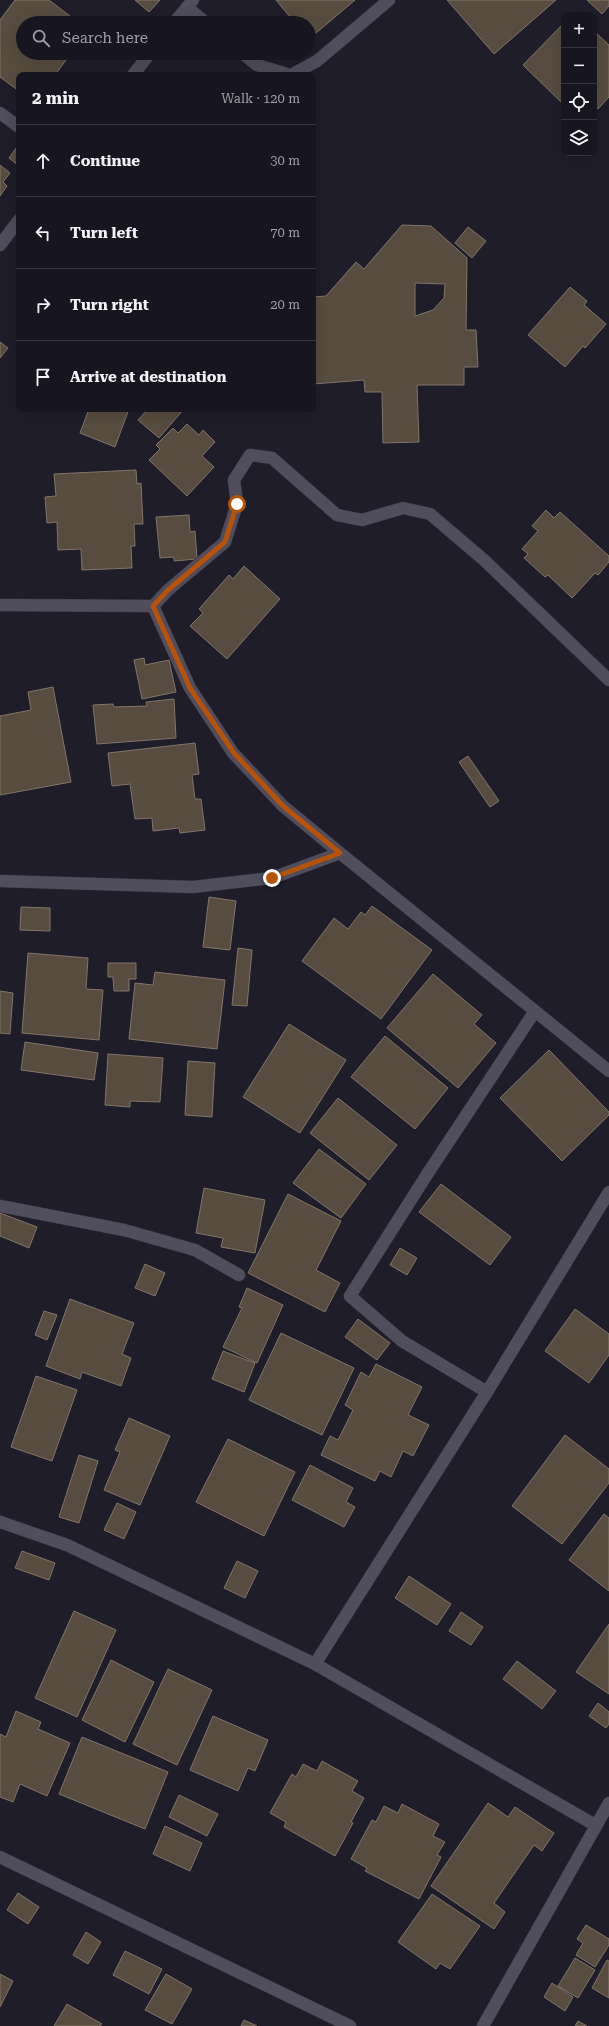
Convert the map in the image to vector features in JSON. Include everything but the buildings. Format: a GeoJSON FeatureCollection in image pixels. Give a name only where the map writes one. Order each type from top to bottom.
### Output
{"type":"FeatureCollection","features":[{"type":"Feature","properties":{"kind":"street"},"geometry":{"type":"LineString","coordinates":[[296,72],[317,61],[389,0]]}},
{"type":"Feature","properties":{"kind":"street"},"geometry":{"type":"LineString","coordinates":[[180,16],[190,4],[200,16]]}},
{"type":"Feature","properties":{"kind":"street"},"geometry":{"type":"LineString","coordinates":[[135,72],[145,60]]}},
{"type":"Feature","properties":{"kind":"street"},"geometry":{"type":"LineString","coordinates":[[251,60],[257,65],[280,72]]}},
{"type":"Feature","properties":{"kind":"street"},"geometry":{"type":"LineString","coordinates":[[0,113],[16,125]]}},
{"type":"Feature","properties":{"kind":"street"},"geometry":{"type":"LineString","coordinates":[[0,245],[16,224]]}},
{"type":"Feature","properties":{"kind":"street"},"geometry":{"type":"LineString","coordinates":[[0,605],[153,606],[168,590],[225,542],[237,504],[234,480],[250,455],[272,458],[337,515],[362,520],[403,508],[430,514],[484,560],[609,680]]}},
{"type":"Feature","properties":{"kind":"street"},"geometry":{"type":"LineString","coordinates":[[153,606],[190,688],[234,753],[283,806],[609,1071]]}},
{"type":"Feature","properties":{"kind":"street"},"geometry":{"type":"LineString","coordinates":[[0,881],[193,887],[272,878],[340,853]]}},
{"type":"Feature","properties":{"kind":"street"},"geometry":{"type":"LineString","coordinates":[[487,1392],[402,1341],[350,1296],[426,1176],[535,1011]]}},
{"type":"Feature","properties":{"kind":"street"},"geometry":{"type":"LineString","coordinates":[[315,1664],[487,1392],[609,1192]]}},
{"type":"Feature","properties":{"kind":"street"},"geometry":{"type":"LineString","coordinates":[[0,1206],[124,1230],[196,1250],[239,1275]]}},
{"type":"Feature","properties":{"kind":"street"},"geometry":{"type":"LineString","coordinates":[[0,1522],[67,1545],[315,1664],[595,1825]]}},
{"type":"Feature","properties":{"kind":"street"},"geometry":{"type":"LineString","coordinates":[[483,2026],[595,1825],[609,1803]]}},
{"type":"Feature","properties":{"kind":"street"},"geometry":{"type":"LineString","coordinates":[[0,1857],[350,2026]]}},
{"type":"Feature","properties":{"kind":"route"},"geometry":{"type":"LineString","coordinates":[[237,504],[225,542],[168,590],[153,606],[190,688],[234,753],[283,806],[340,853],[272,878]]}}]}
